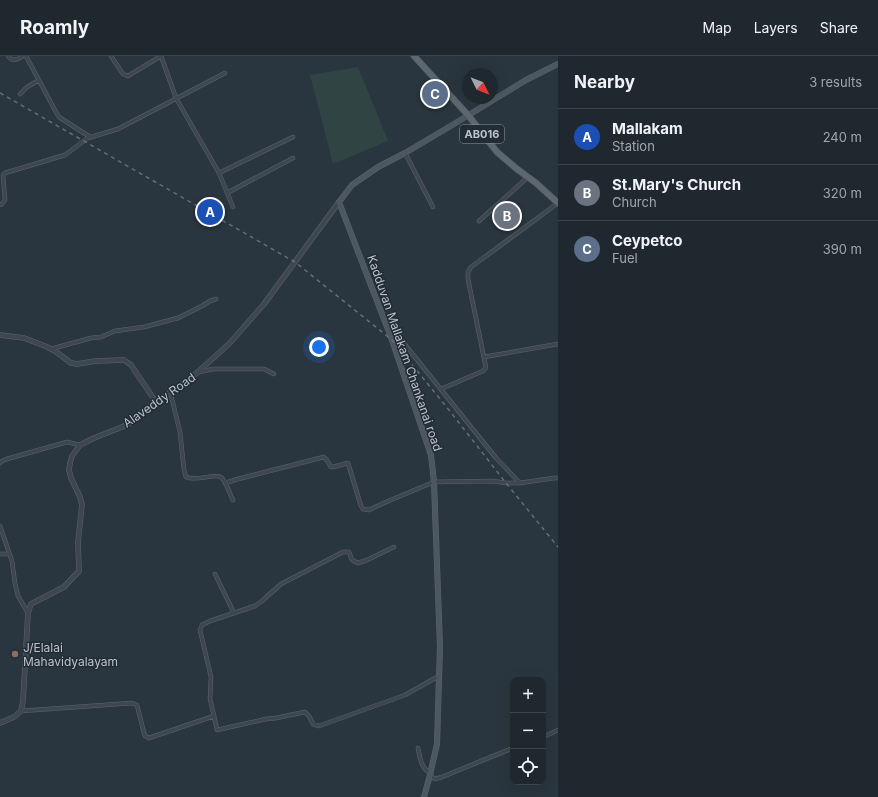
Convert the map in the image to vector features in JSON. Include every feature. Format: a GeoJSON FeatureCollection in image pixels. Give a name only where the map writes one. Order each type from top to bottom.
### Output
{"type":"FeatureCollection","features":[{"type":"Feature","properties":{"kind":"main road","name":"AB016"},"geometry":{"type":"LineString","coordinates":[[414,56],[468,115],[497,152],[558,203]]}},
{"type":"Feature","properties":{"kind":"main road"},"geometry":{"type":"LineString","coordinates":[[340,202],[352,185],[378,167],[405,154],[526,80],[558,64]]}},
{"type":"Feature","properties":{"kind":"main road","name":"Kadduvan Mallakam Chankanai road"},"geometry":{"type":"LineString","coordinates":[[340,202],[384,317],[431,455],[434,482],[440,647],[437,744],[424,797]]}},
{"type":"Feature","properties":{"kind":"street"},"geometry":{"type":"LineString","coordinates":[[8,56],[10,59],[14,60],[25,56],[59,117],[90,137]]}},
{"type":"Feature","properties":{"kind":"street"},"geometry":{"type":"LineString","coordinates":[[111,56],[123,74],[128,76],[161,56],[176,98],[219,174],[233,207]]}},
{"type":"Feature","properties":{"kind":"street"},"geometry":{"type":"LineString","coordinates":[[0,205],[5,200],[3,175],[6,173],[65,155],[88,138],[118,128],[225,74]]}},
{"type":"Feature","properties":{"kind":"street"},"geometry":{"type":"LineString","coordinates":[[20,94],[27,87],[39,80]]}},
{"type":"Feature","properties":{"kind":"street"},"geometry":{"type":"LineString","coordinates":[[219,174],[293,137]]}},
{"type":"Feature","properties":{"kind":"street"},"geometry":{"type":"LineString","coordinates":[[405,154],[433,207]]}},
{"type":"Feature","properties":{"kind":"street"},"geometry":{"type":"LineString","coordinates":[[227,193],[293,158]]}},
{"type":"Feature","properties":{"kind":"street"},"geometry":{"type":"LineString","coordinates":[[479,221],[528,177]]}},
{"type":"Feature","properties":{"kind":"street","name":"Alaveddy Road"},"geometry":{"type":"LineString","coordinates":[[80,445],[132,422],[139,414],[199,372],[229,344],[264,304],[340,202]]}},
{"type":"Feature","properties":{"kind":"street"},"geometry":{"type":"LineString","coordinates":[[441,390],[483,371],[486,368],[468,279],[468,272],[471,267],[558,203]]}},
{"type":"Feature","properties":{"kind":"street"},"geometry":{"type":"LineString","coordinates":[[51,349],[91,338],[102,337],[115,331],[144,327],[178,318],[216,298]]}},
{"type":"Feature","properties":{"kind":"street"},"geometry":{"type":"LineString","coordinates":[[384,317],[496,458],[520,484]]}},
{"type":"Feature","properties":{"kind":"street"},"geometry":{"type":"LineString","coordinates":[[0,335],[24,338],[51,349],[71,363],[77,364],[96,361],[124,360],[131,365],[156,402]]}},
{"type":"Feature","properties":{"kind":"street"},"geometry":{"type":"LineString","coordinates":[[484,357],[558,344]]}},
{"type":"Feature","properties":{"kind":"street"},"geometry":{"type":"LineString","coordinates":[[199,372],[213,369],[264,369],[274,374]]}},
{"type":"Feature","properties":{"kind":"street"},"geometry":{"type":"LineString","coordinates":[[170,391],[180,432],[186,477],[194,479],[217,476],[221,478],[233,500]]}},
{"type":"Feature","properties":{"kind":"street"},"geometry":{"type":"LineString","coordinates":[[0,463],[7,459],[67,442],[80,445],[72,456],[69,470],[82,505],[78,542],[79,571],[64,587],[31,604],[28,613],[23,701],[21,711]]}},
{"type":"Feature","properties":{"kind":"street"},"geometry":{"type":"LineString","coordinates":[[225,484],[238,479],[324,457],[330,467],[348,463],[361,506],[363,509],[369,510],[434,482],[492,481],[520,484],[558,478]]}},
{"type":"Feature","properties":{"kind":"street"},"geometry":{"type":"LineString","coordinates":[[0,526],[12,561],[18,596],[28,613]]}},
{"type":"Feature","properties":{"kind":"street"},"geometry":{"type":"LineString","coordinates":[[394,547],[358,563],[352,560],[349,552],[343,552],[281,584],[255,606],[202,625],[200,630],[210,677],[210,699],[217,730],[305,712],[313,724],[319,726],[405,695],[438,676]]}},
{"type":"Feature","properties":{"kind":"street"},"geometry":{"type":"LineString","coordinates":[[0,554],[9,554]]}},
{"type":"Feature","properties":{"kind":"street"},"geometry":{"type":"LineString","coordinates":[[215,574],[234,613]]}},
{"type":"Feature","properties":{"kind":"street"},"geometry":{"type":"LineString","coordinates":[[0,723],[14,717],[21,711],[132,703],[137,705],[144,734],[149,738],[214,716]]}},
{"type":"Feature","properties":{"kind":"street"},"geometry":{"type":"LineString","coordinates":[[546,735],[558,731]]}},
{"type":"Feature","properties":{"kind":"street"},"geometry":{"type":"LineString","coordinates":[[418,748],[424,768],[431,772],[435,779],[511,749]]}},
{"type":"Feature","properties":{"kind":"green space"},"geometry":{"type":"Polygon","coordinates":[[[358,67],[388,141],[333,164],[310,75],[358,67]]]}},
{"type":"Feature","properties":{"kind":"railway"},"geometry":{"type":"LineString","coordinates":[[0,93],[295,262],[392,340],[558,547]]}},
{"type":"Feature","properties":{"kind":"place","name":"Ceypetco"},"geometry":{"type":"Point","coordinates":[435,94]}},
{"type":"Feature","properties":{"kind":"place","name":"Mallakam"},"geometry":{"type":"Point","coordinates":[210,212]}},
{"type":"Feature","properties":{"kind":"place","name":"St.Mary's Church"},"geometry":{"type":"Point","coordinates":[507,216]}},
{"type":"Feature","properties":{"kind":"place","name":"J/Elalai Mahavidyalayam"},"geometry":{"type":"Point","coordinates":[15,654]}}]}
